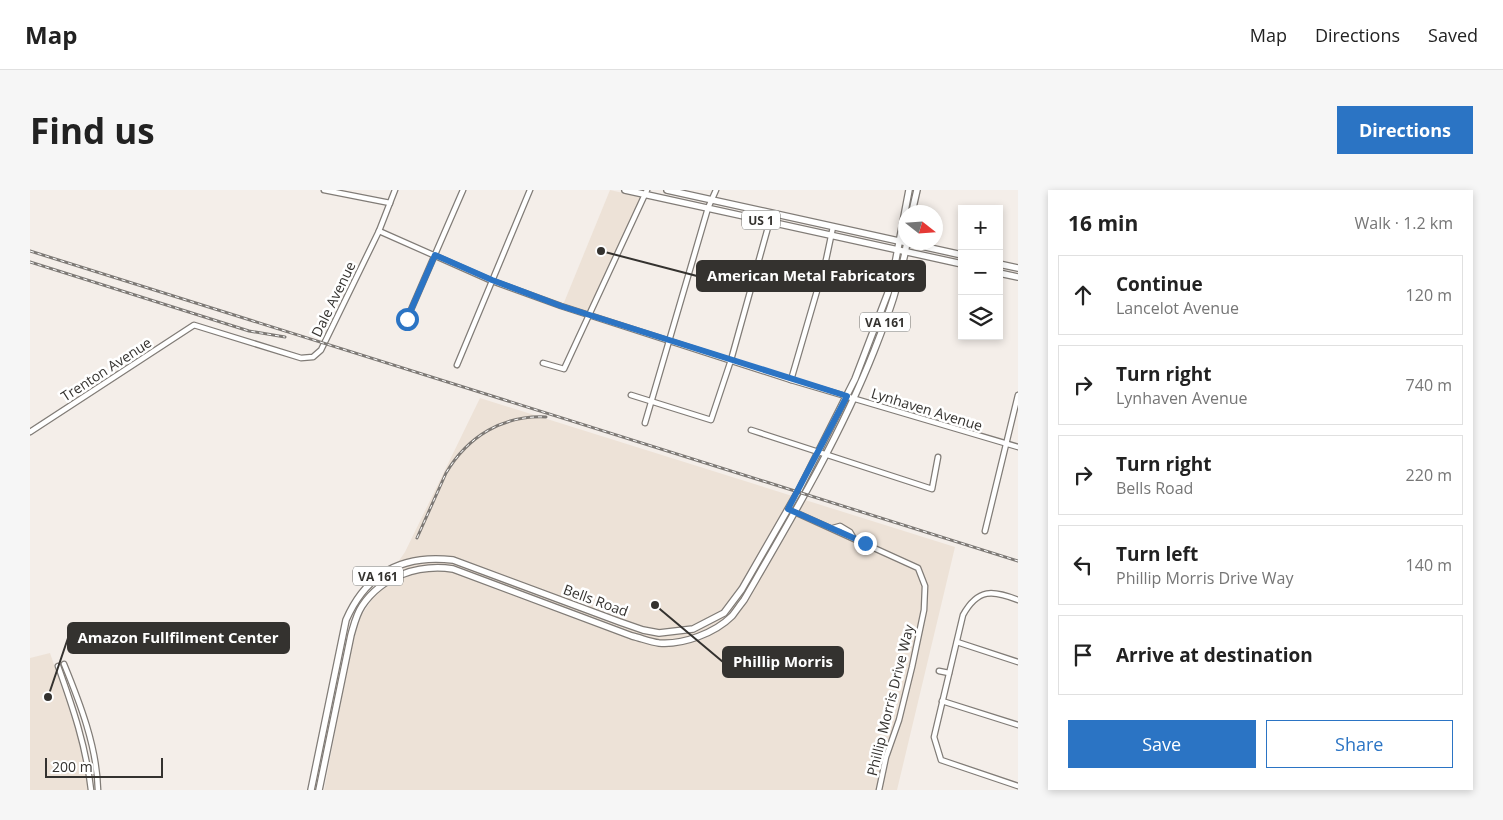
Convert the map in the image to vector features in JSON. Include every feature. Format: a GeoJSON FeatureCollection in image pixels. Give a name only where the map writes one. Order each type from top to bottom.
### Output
{"type":"FeatureCollection","features":[{"type":"Feature","properties":{"kind":"main road","name":"US 1"},"geometry":{"type":"LineString","coordinates":[[625,190],[646,192],[708,208],[958,263]]}},
{"type":"Feature","properties":{"kind":"main road","name":"US 1"},"geometry":{"type":"LineString","coordinates":[[667,190],[898,241]]}},
{"type":"Feature","properties":{"kind":"main road","name":"Bells Road"},"geometry":{"type":"LineString","coordinates":[[906,205],[909,190]]}},
{"type":"Feature","properties":{"kind":"main road"},"geometry":{"type":"LineString","coordinates":[[914,205],[917,190]]}},
{"type":"Feature","properties":{"kind":"main road","name":"Bells Road"},"geometry":{"type":"LineString","coordinates":[[319,789],[351,635],[357,616],[368,598],[394,578],[411,571],[437,567],[453,568],[632,636],[659,643],[678,642],[694,637],[720,625],[732,616],[744,600],[757,570],[847,396],[886,298],[898,250]]}},
{"type":"Feature","properties":{"kind":"main road","name":"US 1"},"geometry":{"type":"LineString","coordinates":[[939,250],[958,254]]}},
{"type":"Feature","properties":{"kind":"main road","name":"Bells Road"},"geometry":{"type":"LineString","coordinates":[[311,789],[346,620],[353,604],[364,589],[379,575],[412,562],[439,558],[453,560],[643,630],[659,633],[693,629],[724,613],[757,570],[795,512],[855,398],[896,293],[905,252]]}},
{"type":"Feature","properties":{"kind":"main road"},"geometry":{"type":"LineString","coordinates":[[1003,265],[1018,268]]}},
{"type":"Feature","properties":{"kind":"main road"},"geometry":{"type":"LineString","coordinates":[[1003,274],[1018,277]]}},
{"type":"Feature","properties":{"kind":"main road"},"geometry":{"type":"LineString","coordinates":[[486,581],[488,573]]}},
{"type":"Feature","properties":{"kind":"main road"},"geometry":{"type":"LineString","coordinates":[[590,620],[594,612]]}},
{"type":"Feature","properties":{"kind":"main road"},"geometry":{"type":"LineString","coordinates":[[335,671],[343,672]]}},
{"type":"Feature","properties":{"kind":"main road"},"geometry":{"type":"LineString","coordinates":[[311,789],[319,789]]}},
{"type":"Feature","properties":{"kind":"street"},"geometry":{"type":"LineString","coordinates":[[325,190],[390,203]]}},
{"type":"Feature","properties":{"kind":"street","name":"Dale Avenue"},"geometry":{"type":"LineString","coordinates":[[194,325],[301,358],[313,357],[321,350],[379,231],[395,190]]}},
{"type":"Feature","properties":{"kind":"street"},"geometry":{"type":"LineString","coordinates":[[407,319],[463,190]]}},
{"type":"Feature","properties":{"kind":"street"},"geometry":{"type":"LineString","coordinates":[[457,365],[530,190]]}},
{"type":"Feature","properties":{"kind":"street"},"geometry":{"type":"LineString","coordinates":[[645,423],[708,208],[716,190]]}},
{"type":"Feature","properties":{"kind":"street"},"geometry":{"type":"LineString","coordinates":[[543,363],[564,369],[646,192]]}},
{"type":"Feature","properties":{"kind":"street"},"geometry":{"type":"LineString","coordinates":[[631,395],[711,420],[731,360],[772,213]]}},
{"type":"Feature","properties":{"kind":"street"},"geometry":{"type":"LineString","coordinates":[[791,380],[833,227]]}},
{"type":"Feature","properties":{"kind":"street","name":"Lynhaven Avenue"},"geometry":{"type":"LineString","coordinates":[[379,231],[492,280],[561,306],[791,380],[1018,447]]}},
{"type":"Feature","properties":{"kind":"street","name":"Trenton Avenue"},"geometry":{"type":"LineString","coordinates":[[30,432],[194,325]]}},
{"type":"Feature","properties":{"kind":"street"},"geometry":{"type":"LineString","coordinates":[[985,531],[1018,395]]}},
{"type":"Feature","properties":{"kind":"street"},"geometry":{"type":"LineString","coordinates":[[751,430],[932,489],[938,457]]}},
{"type":"Feature","properties":{"kind":"street","name":"Phillip Morris Drive Way"},"geometry":{"type":"LineString","coordinates":[[788,509],[833,528],[840,526],[850,532],[854,538],[918,568],[925,586],[924,610],[917,648],[899,720],[886,756],[879,790]]}},
{"type":"Feature","properties":{"kind":"street"},"geometry":{"type":"LineString","coordinates":[[1018,600],[1005,595],[984,593],[974,600],[963,614],[934,737],[942,760],[1018,786]]}},
{"type":"Feature","properties":{"kind":"street"},"geometry":{"type":"LineString","coordinates":[[957,644],[1018,662]]}},
{"type":"Feature","properties":{"kind":"street"},"geometry":{"type":"LineString","coordinates":[[64,664],[89,733],[98,790]]}},
{"type":"Feature","properties":{"kind":"street"},"geometry":{"type":"LineString","coordinates":[[58,666],[82,736],[91,790]]}},
{"type":"Feature","properties":{"kind":"street"},"geometry":{"type":"LineString","coordinates":[[939,671],[949,673]]}},
{"type":"Feature","properties":{"kind":"street"},"geometry":{"type":"LineString","coordinates":[[942,701],[1018,724]]}},
{"type":"Feature","properties":{"kind":"street"},"geometry":{"type":"LineString","coordinates":[[90,779],[97,778]]}},
{"type":"Feature","properties":{"kind":"shaded area"},"geometry":{"type":"Polygon","coordinates":[[[610,190],[641,197],[588,313],[563,305],[610,190]]]}},
{"type":"Feature","properties":{"kind":"shaded area"},"geometry":{"type":"Polygon","coordinates":[[[480,398],[955,547],[897,790],[324,790],[356,623],[405,552],[480,398]]]}},
{"type":"Feature","properties":{"kind":"shaded area"},"geometry":{"type":"Polygon","coordinates":[[[50,653],[86,759],[88,790],[30,790],[30,658],[50,653]]]}},
{"type":"Feature","properties":{"kind":"railway"},"geometry":{"type":"LineString","coordinates":[[30,251],[1018,561]]}},
{"type":"Feature","properties":{"kind":"railway"},"geometry":{"type":"LineString","coordinates":[[30,262],[249,331],[285,337]]}},
{"type":"Feature","properties":{"kind":"railway"},"geometry":{"type":"LineString","coordinates":[[417,538],[446,473],[465,448],[476,438],[501,424],[530,417],[546,417]]}},
{"type":"Feature","properties":{"kind":"place","name":"American Metal Fabricators"},"geometry":{"type":"Point","coordinates":[601,251]}},
{"type":"Feature","properties":{"kind":"place","name":"Phillip Morris"},"geometry":{"type":"Point","coordinates":[655,605]}},
{"type":"Feature","properties":{"kind":"place","name":"Amazon Fullfilment Center"},"geometry":{"type":"Point","coordinates":[48,697]}},
{"type":"Feature","properties":{"kind":"route"},"geometry":{"type":"LineString","coordinates":[[407,319],[435,255],[492,280],[561,306],[791,380],[847,396],[788,509],[865,543]]}}]}
